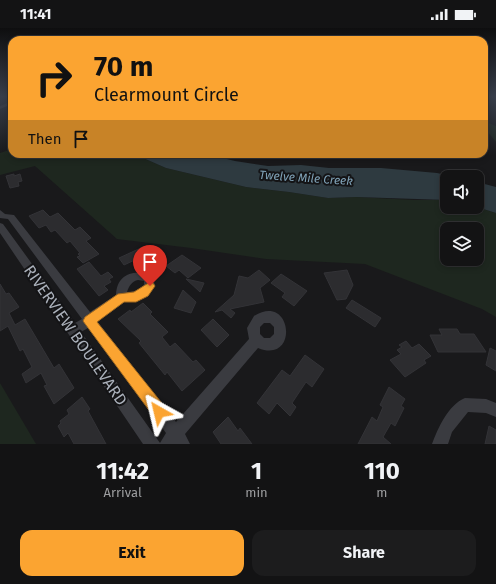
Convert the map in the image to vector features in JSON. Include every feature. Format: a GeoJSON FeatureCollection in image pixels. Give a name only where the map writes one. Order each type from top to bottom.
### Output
{"type":"FeatureCollection","features":[{"type":"Feature","properties":{"kind":"street","name":"RIVERVIEW BOULEVARD"},"geometry":{"type":"LineString","coordinates":[[1,216],[11,217],[89,321],[175,441]]}},
{"type":"Feature","properties":{"kind":"street","name":"RIVERVIEW BOULEVARD"},"geometry":{"type":"LineString","coordinates":[[0,226],[152,444]]}},
{"type":"Feature","properties":{"kind":"street"},"geometry":{"type":"LineString","coordinates":[[20,254],[34,247]]}},
{"type":"Feature","properties":{"kind":"street"},"geometry":{"type":"LineString","coordinates":[[74,331],[122,298]]}},
{"type":"Feature","properties":{"kind":"street"},"geometry":{"type":"LineString","coordinates":[[175,441],[257,340]]}},
{"type":"Feature","properties":{"kind":"street"},"geometry":{"type":"LineString","coordinates":[[440,444],[446,427],[465,405],[486,406],[496,410]]}},
{"type":"Feature","properties":{"kind":"shaded area"},"geometry":{"type":"Polygon","coordinates":[[[488,123],[496,126],[496,142],[488,132],[488,123]]]}},
{"type":"Feature","properties":{"kind":"shaded area"},"geometry":{"type":"Polygon","coordinates":[[[8,150],[8,158],[143,158],[166,168],[246,187],[328,198],[356,197],[440,200],[440,214],[484,214],[484,209],[496,213],[496,317],[482,309],[365,264],[266,259],[117,239],[35,166],[0,175],[0,153],[8,150]]]}},
{"type":"Feature","properties":{"kind":"shaded area"},"geometry":{"type":"Polygon","coordinates":[[[0,383],[36,444],[0,444],[0,383]]]}},
{"type":"Feature","properties":{"kind":"water","name":"Twelve Mile Creek"},"geometry":{"type":"Polygon","coordinates":[[[143,158],[223,158],[268,166],[301,165],[329,168],[381,168],[440,174],[440,200],[356,197],[328,198],[246,187],[166,168],[143,158]]]}},
{"type":"Feature","properties":{"kind":"water"},"geometry":{"type":"Polygon","coordinates":[[[484,184],[496,187],[496,213],[484,209],[484,184]]]}},
{"type":"Feature","properties":{"kind":"building"},"geometry":{"type":"Polygon","coordinates":[[[14,174],[14,176],[20,174],[22,181],[18,182],[19,186],[10,188],[6,176],[14,174]]]}},
{"type":"Feature","properties":{"kind":"building"},"geometry":{"type":"Polygon","coordinates":[[[43,210],[50,217],[58,213],[75,230],[80,227],[91,238],[86,241],[99,254],[83,263],[77,257],[80,256],[78,254],[80,253],[70,241],[67,243],[55,230],[51,232],[46,225],[39,228],[29,216],[43,210]]]}},
{"type":"Feature","properties":{"kind":"building"},"geometry":{"type":"Polygon","coordinates":[[[143,247],[162,252],[154,262],[139,258],[124,265],[119,258],[143,247]]]}},
{"type":"Feature","properties":{"kind":"building"},"geometry":{"type":"Polygon","coordinates":[[[182,255],[201,268],[188,278],[179,270],[175,273],[166,266],[182,255]]]}},
{"type":"Feature","properties":{"kind":"building"},"geometry":{"type":"Polygon","coordinates":[[[89,262],[101,276],[108,272],[113,277],[109,279],[111,282],[104,286],[108,290],[99,296],[77,269],[89,262]]]}},
{"type":"Feature","properties":{"kind":"building"},"geometry":{"type":"Polygon","coordinates":[[[259,270],[270,280],[260,288],[264,302],[230,309],[235,313],[231,318],[222,310],[215,312],[234,295],[239,276],[248,278],[259,270]]]}},
{"type":"Feature","properties":{"kind":"building"},"geometry":{"type":"Polygon","coordinates":[[[347,270],[353,285],[346,299],[337,300],[324,273],[347,270]]]}},
{"type":"Feature","properties":{"kind":"building"},"geometry":{"type":"Polygon","coordinates":[[[281,274],[307,291],[294,306],[282,297],[285,293],[271,283],[281,274]]]}},
{"type":"Feature","properties":{"kind":"building"},"geometry":{"type":"Polygon","coordinates":[[[186,279],[204,283],[200,292],[186,279]]]}},
{"type":"Feature","properties":{"kind":"building"},"geometry":{"type":"Polygon","coordinates":[[[0,284],[6,294],[9,293],[19,307],[9,313],[15,325],[25,319],[54,368],[59,364],[74,388],[54,404],[44,386],[47,385],[41,373],[26,383],[22,374],[32,367],[23,349],[20,351],[8,326],[0,331],[0,284]]]}},
{"type":"Feature","properties":{"kind":"building"},"geometry":{"type":"Polygon","coordinates":[[[183,290],[196,302],[191,313],[174,308],[183,290]]]}},
{"type":"Feature","properties":{"kind":"building"},"geometry":{"type":"Polygon","coordinates":[[[352,300],[381,318],[375,327],[346,308],[352,300]]]}},
{"type":"Feature","properties":{"kind":"building"},"geometry":{"type":"Polygon","coordinates":[[[143,303],[152,312],[150,314],[168,332],[162,337],[170,347],[175,343],[193,362],[196,360],[205,370],[182,391],[167,372],[165,375],[139,343],[141,341],[118,319],[143,303]]]}},
{"type":"Feature","properties":{"kind":"building"},"geometry":{"type":"Polygon","coordinates":[[[213,319],[229,335],[217,347],[201,330],[213,319]]]}},
{"type":"Feature","properties":{"kind":"building"},"geometry":{"type":"Polygon","coordinates":[[[439,329],[457,329],[460,334],[474,334],[486,352],[438,352],[430,335],[442,335],[439,329]]]}},
{"type":"Feature","properties":{"kind":"building"},"geometry":{"type":"Polygon","coordinates":[[[406,341],[412,348],[419,344],[431,356],[424,360],[426,363],[405,377],[390,360],[401,354],[397,350],[402,347],[399,345],[406,341]]]}},
{"type":"Feature","properties":{"kind":"building"},"geometry":{"type":"Polygon","coordinates":[[[490,348],[496,351],[496,371],[486,365],[490,348]]]}},
{"type":"Feature","properties":{"kind":"building"},"geometry":{"type":"Polygon","coordinates":[[[305,355],[324,369],[312,387],[306,382],[292,403],[296,407],[290,416],[277,403],[269,414],[257,403],[282,370],[290,376],[305,355]]]}},
{"type":"Feature","properties":{"kind":"building"},"geometry":{"type":"Polygon","coordinates":[[[389,387],[405,399],[401,406],[404,408],[395,426],[391,423],[383,437],[391,444],[358,444],[372,417],[377,421],[383,407],[380,405],[389,387]]]}},
{"type":"Feature","properties":{"kind":"building"},"geometry":{"type":"Polygon","coordinates":[[[82,397],[90,409],[88,411],[106,444],[74,444],[68,433],[64,437],[58,426],[61,423],[60,421],[69,414],[67,410],[82,397]]]}},
{"type":"Feature","properties":{"kind":"building"},"geometry":{"type":"Polygon","coordinates":[[[228,417],[238,431],[240,428],[252,444],[221,444],[213,432],[228,417]]]}},
{"type":"Feature","properties":{"kind":"building"},"geometry":{"type":"Polygon","coordinates":[[[489,426],[496,430],[496,444],[485,444],[489,426]]]}},
{"type":"Feature","properties":{"kind":"route"},"geometry":{"type":"LineString","coordinates":[[150,286],[144,293],[136,297],[122,298],[89,321],[159,412]]}}]}
